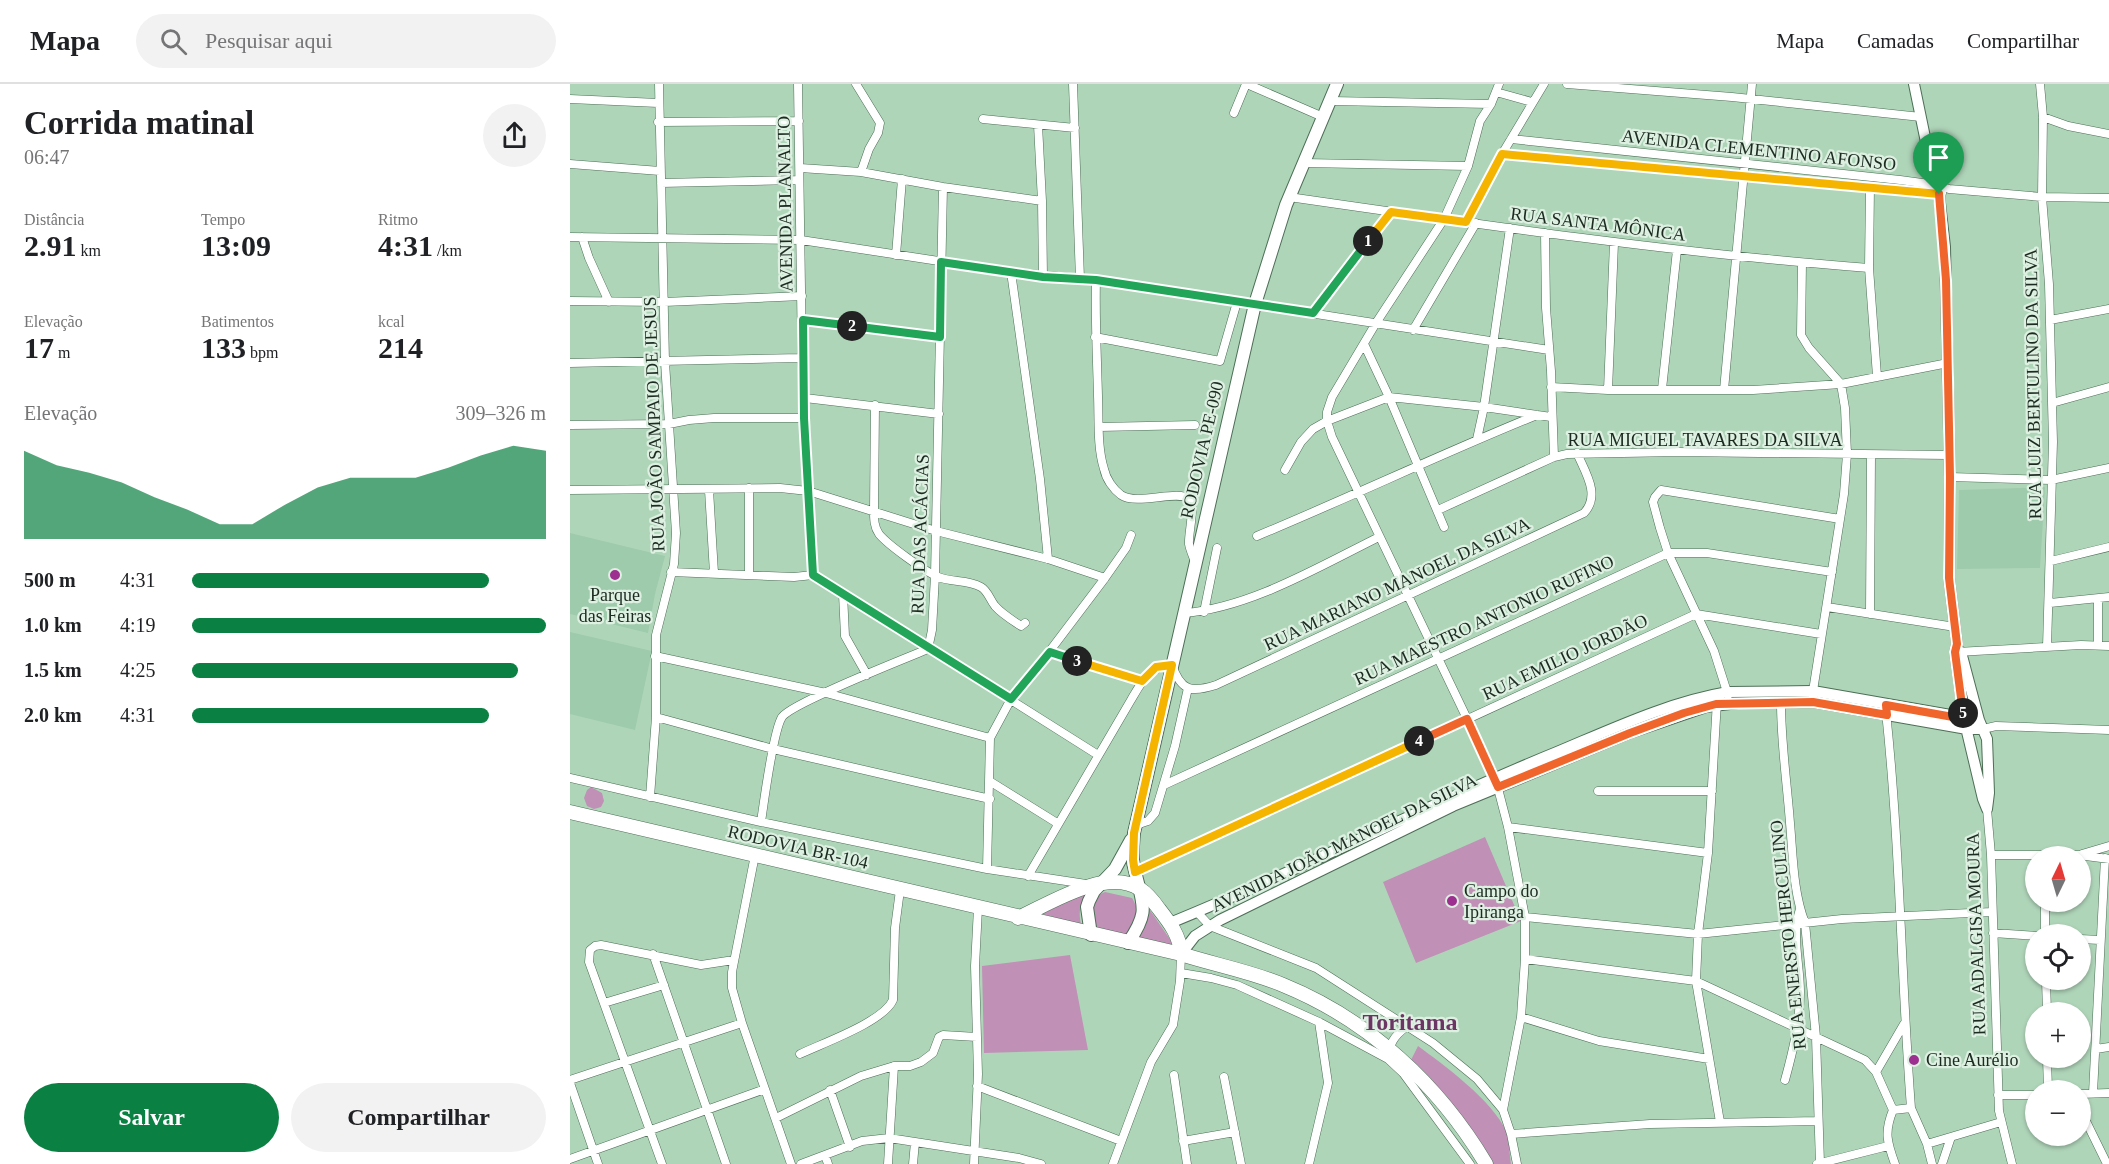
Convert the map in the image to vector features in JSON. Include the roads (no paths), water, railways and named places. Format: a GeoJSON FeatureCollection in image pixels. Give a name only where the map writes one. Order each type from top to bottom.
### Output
{"type":"FeatureCollection","features":[{"type":"Feature","properties":{"kind":"highway","name":"RODOVIA BR-104"},"geometry":{"type":"LineString","coordinates":[[570,812],[1091,935],[1181,954],[1248,972],[1313,998],[1340,1014],[1388,1054],[1409,1065],[1440,1097],[1471,1138],[1486,1164]]}},
{"type":"Feature","properties":{"kind":"highway"},"geometry":{"type":"LineString","coordinates":[[1018,918],[1069,894],[1097,884],[1121,882],[1141,890],[1170,923],[1180,941],[1181,954]]}},
{"type":"Feature","properties":{"kind":"main road","name":"RODOVIA PE-090"},"geometry":{"type":"LineString","coordinates":[[1128,943],[1141,922],[1143,910],[1141,890],[1133,860],[1135,829],[1255,304],[1289,197],[1337,84]]}},
{"type":"Feature","properties":{"kind":"main road","name":"RODOVIA PE-090"},"geometry":{"type":"LineString","coordinates":[[1091,935],[1087,907],[1097,884],[1121,860],[1135,829]]}},
{"type":"Feature","properties":{"kind":"street","name":"RUA JOÃO SAMPAIO DE JESUS"},"geometry":{"type":"LineString","coordinates":[[650,797],[656,717],[656,635],[671,572],[676,532],[665,362],[664,239],[661,227],[658,122],[659,84]]}},
{"type":"Feature","properties":{"kind":"street","name":"AVENIDA PLANALTO"},"geometry":{"type":"LineString","coordinates":[[798,84],[802,358],[813,575]]}},
{"type":"Feature","properties":{"kind":"street"},"geometry":{"type":"LineString","coordinates":[[856,84],[880,123],[879,132],[869,149],[861,172]]}},
{"type":"Feature","properties":{"kind":"street"},"geometry":{"type":"LineString","coordinates":[[1073,84],[1080,279]]}},
{"type":"Feature","properties":{"kind":"street"},"geometry":{"type":"LineString","coordinates":[[1234,113],[1247,84],[1323,117]]}},
{"type":"Feature","properties":{"kind":"street"},"geometry":{"type":"LineString","coordinates":[[1466,222],[1502,154],[1544,84]]}},
{"type":"Feature","properties":{"kind":"street"},"geometry":{"type":"LineString","coordinates":[[1567,84],[1751,99],[1921,117]]}},
{"type":"Feature","properties":{"kind":"street"},"geometry":{"type":"LineString","coordinates":[[1724,390],[1752,84]]}},
{"type":"Feature","properties":{"kind":"street"},"geometry":{"type":"LineString","coordinates":[[1914,84],[1942,190],[1948,363],[1949,578],[1966,724],[1987,809]]}},
{"type":"Feature","properties":{"kind":"street","name":"RUA LUIZ BERTULINO DA SILVA"},"geometry":{"type":"LineString","coordinates":[[2040,84],[2043,117],[2042,197],[2050,320],[2052,403],[2051,561],[2047,647]]}},
{"type":"Feature","properties":{"kind":"street"},"geometry":{"type":"LineString","coordinates":[[1503,1110],[1521,1017],[1526,959],[1525,917],[1508,826],[1496,782],[1379,537],[1327,421],[1329,405],[1337,386],[1444,219],[1468,166],[1480,121],[1498,88],[1532,102]]}},
{"type":"Feature","properties":{"kind":"street"},"geometry":{"type":"LineString","coordinates":[[570,99],[658,103]]}},
{"type":"Feature","properties":{"kind":"street"},"geometry":{"type":"LineString","coordinates":[[1331,101],[1491,104]]}},
{"type":"Feature","properties":{"kind":"street"},"geometry":{"type":"LineString","coordinates":[[2043,117],[2068,126],[2109,134]]}},
{"type":"Feature","properties":{"kind":"street"},"geometry":{"type":"LineString","coordinates":[[983,119],[1075,128]]}},
{"type":"Feature","properties":{"kind":"street"},"geometry":{"type":"LineString","coordinates":[[658,122],[799,121]]}},
{"type":"Feature","properties":{"kind":"street"},"geometry":{"type":"LineString","coordinates":[[1038,125],[1043,277]]}},
{"type":"Feature","properties":{"kind":"street","name":"AVENIDA CLEMENTINO AFONSO"},"geometry":{"type":"LineString","coordinates":[[1511,139],[1745,163],[1942,190]]}},
{"type":"Feature","properties":{"kind":"street","name":"AVENIDA CLEMENTINO AFONSO"},"geometry":{"type":"LineString","coordinates":[[1502,154],[1870,187],[1942,190]]}},
{"type":"Feature","properties":{"kind":"street"},"geometry":{"type":"LineString","coordinates":[[1660,154],[1660,167]]}},
{"type":"Feature","properties":{"kind":"street"},"geometry":{"type":"LineString","coordinates":[[1304,163],[1468,166]]}},
{"type":"Feature","properties":{"kind":"street"},"geometry":{"type":"LineString","coordinates":[[570,164],[660,171]]}},
{"type":"Feature","properties":{"kind":"street"},"geometry":{"type":"LineString","coordinates":[[800,168],[861,172],[943,187],[1042,201]]}},
{"type":"Feature","properties":{"kind":"street"},"geometry":{"type":"LineString","coordinates":[[896,255],[902,179]]}},
{"type":"Feature","properties":{"kind":"street"},"geometry":{"type":"LineString","coordinates":[[661,183],[799,180]]}},
{"type":"Feature","properties":{"kind":"street","name":"RUA DAS ACÁCIAS"},"geometry":{"type":"LineString","coordinates":[[928,648],[932,630],[935,576],[943,187]]}},
{"type":"Feature","properties":{"kind":"street"},"geometry":{"type":"LineString","coordinates":[[1870,187],[1869,268],[1877,376]]}},
{"type":"Feature","properties":{"kind":"street"},"geometry":{"type":"LineString","coordinates":[[1942,190],[2042,197],[2109,198]]}},
{"type":"Feature","properties":{"kind":"street","name":"RUA SANTA MÔNICA"},"geometry":{"type":"LineString","coordinates":[[1289,197],[1614,243],[1869,268]]}},
{"type":"Feature","properties":{"kind":"street"},"geometry":{"type":"LineString","coordinates":[[1313,313],[1391,212]]}},
{"type":"Feature","properties":{"kind":"street"},"geometry":{"type":"LineString","coordinates":[[1413,330],[1476,223]]}},
{"type":"Feature","properties":{"kind":"street"},"geometry":{"type":"LineString","coordinates":[[1477,439],[1484,407],[1510,228]]}},
{"type":"Feature","properties":{"kind":"street"},"geometry":{"type":"LineString","coordinates":[[1545,233],[1545,284],[1554,457]]}},
{"type":"Feature","properties":{"kind":"street"},"geometry":{"type":"LineString","coordinates":[[570,237],[801,240],[1043,277],[1096,280],[1549,350]]}},
{"type":"Feature","properties":{"kind":"street"},"geometry":{"type":"LineString","coordinates":[[582,237],[609,302]]}},
{"type":"Feature","properties":{"kind":"street"},"geometry":{"type":"LineString","coordinates":[[1608,390],[1614,243]]}},
{"type":"Feature","properties":{"kind":"street"},"geometry":{"type":"LineString","coordinates":[[1662,389],[1677,250]]}},
{"type":"Feature","properties":{"kind":"street"},"geometry":{"type":"LineString","coordinates":[[1802,263],[1803,341],[1841,384],[1845,408],[1847,454],[1840,519],[1813,697]]}},
{"type":"Feature","properties":{"kind":"street"},"geometry":{"type":"LineString","coordinates":[[1011,272],[1040,479],[1048,559]]}},
{"type":"Feature","properties":{"kind":"street"},"geometry":{"type":"LineString","coordinates":[[1096,280],[1095,337],[1099,427],[1104,470],[1108,481],[1117,492],[1130,499],[1186,497],[1191,502],[1189,545],[1196,563]]}},
{"type":"Feature","properties":{"kind":"street"},"geometry":{"type":"LineString","coordinates":[[570,301],[664,302],[802,296]]}},
{"type":"Feature","properties":{"kind":"street"},"geometry":{"type":"LineString","coordinates":[[1095,337],[1220,361],[1237,302]]}},
{"type":"Feature","properties":{"kind":"street"},"geometry":{"type":"LineString","coordinates":[[2050,320],[2109,309]]}},
{"type":"Feature","properties":{"kind":"street"},"geometry":{"type":"LineString","coordinates":[[803,320],[940,337]]}},
{"type":"Feature","properties":{"kind":"street"},"geometry":{"type":"LineString","coordinates":[[1364,344],[1444,527]]}},
{"type":"Feature","properties":{"kind":"street"},"geometry":{"type":"LineString","coordinates":[[570,363],[802,358]]}},
{"type":"Feature","properties":{"kind":"street"},"geometry":{"type":"LineString","coordinates":[[1551,387],[1608,390],[1753,390],[1841,384],[1948,363]]}},
{"type":"Feature","properties":{"kind":"street"},"geometry":{"type":"LineString","coordinates":[[2052,403],[2109,387]]}},
{"type":"Feature","properties":{"kind":"street"},"geometry":{"type":"LineString","coordinates":[[1285,470],[1308,433],[1327,421],[1389,397],[1551,417]]}},
{"type":"Feature","properties":{"kind":"street"},"geometry":{"type":"LineString","coordinates":[[805,398],[939,414]]}},
{"type":"Feature","properties":{"kind":"street"},"geometry":{"type":"LineString","coordinates":[[875,405],[874,523],[878,532],[891,545],[935,576],[948,580],[972,582],[984,589],[1001,612],[1021,626],[1025,623]]}},
{"type":"Feature","properties":{"kind":"street"},"geometry":{"type":"LineString","coordinates":[[1257,536],[1359,494],[1477,439],[1537,415]]}},
{"type":"Feature","properties":{"kind":"street"},"geometry":{"type":"LineString","coordinates":[[570,425],[669,424],[714,418],[804,418]]}},
{"type":"Feature","properties":{"kind":"street"},"geometry":{"type":"LineString","coordinates":[[1099,427],[1195,425]]}},
{"type":"Feature","properties":{"kind":"street","name":"RUA MIGUEL TAVARES DA SILVA"},"geometry":{"type":"LineString","coordinates":[[1438,510],[1554,457],[1577,453],[1948,455]]}},
{"type":"Feature","properties":{"kind":"street","name":"RUA MARIANO MANOEL DA SILVA"},"geometry":{"type":"LineString","coordinates":[[1188,688],[1203,689],[1216,685],[1584,513],[1591,505],[1591,487],[1577,453]]}},
{"type":"Feature","properties":{"kind":"street"},"geometry":{"type":"LineString","coordinates":[[1870,614],[1871,455]]}},
{"type":"Feature","properties":{"kind":"street"},"geometry":{"type":"LineString","coordinates":[[1950,477],[2051,480],[2109,468]]}},
{"type":"Feature","properties":{"kind":"street"},"geometry":{"type":"LineString","coordinates":[[570,490],[749,488],[808,491],[936,531],[1048,559],[1104,578]]}},
{"type":"Feature","properties":{"kind":"street"},"geometry":{"type":"LineString","coordinates":[[749,488],[749,574]]}},
{"type":"Feature","properties":{"kind":"street"},"geometry":{"type":"LineString","coordinates":[[709,490],[714,573]]}},
{"type":"Feature","properties":{"kind":"street"},"geometry":{"type":"LineString","coordinates":[[1720,1122],[1696,981],[1698,934],[1723,698],[1714,651],[1668,553],[1654,508],[1654,500],[1661,490],[1840,519]]}},
{"type":"Feature","properties":{"kind":"street"},"geometry":{"type":"LineString","coordinates":[[987,868],[991,782],[990,738],[1011,699],[1050,652],[1126,548],[1131,535]]}},
{"type":"Feature","properties":{"kind":"street"},"geometry":{"type":"LineString","coordinates":[[1184,613],[1204,612],[1256,595],[1379,537]]}},
{"type":"Feature","properties":{"kind":"street"},"geometry":{"type":"LineString","coordinates":[[2051,561],[2109,547]]}},
{"type":"Feature","properties":{"kind":"street"},"geometry":{"type":"LineString","coordinates":[[1204,612],[1217,548]]}},
{"type":"Feature","properties":{"kind":"street","name":"RUA MAESTRO ANTONIO RUFINO"},"geometry":{"type":"LineString","coordinates":[[1164,785],[1668,553],[1707,554],[1832,572]]}},
{"type":"Feature","properties":{"kind":"street"},"geometry":{"type":"LineString","coordinates":[[671,572],[794,577],[813,575],[1098,755]]}},
{"type":"Feature","properties":{"kind":"street"},"geometry":{"type":"LineString","coordinates":[[843,594],[845,636],[867,675]]}},
{"type":"Feature","properties":{"kind":"street"},"geometry":{"type":"LineString","coordinates":[[2050,603],[2109,597]]}},
{"type":"Feature","properties":{"kind":"street"},"geometry":{"type":"LineString","coordinates":[[2098,599],[2098,645]]}},
{"type":"Feature","properties":{"kind":"street"},"geometry":{"type":"LineString","coordinates":[[1827,607],[1954,627]]}},
{"type":"Feature","properties":{"kind":"street"},"geometry":{"type":"LineString","coordinates":[[1696,614],[1821,634]]}},
{"type":"Feature","properties":{"kind":"street","name":"RUA EMILIO JORDÃO"},"geometry":{"type":"LineString","coordinates":[[1135,872],[1696,614]]}},
{"type":"Feature","properties":{"kind":"street"},"geometry":{"type":"LineString","coordinates":[[1958,649],[2109,646]]}},
{"type":"Feature","properties":{"kind":"street"},"geometry":{"type":"LineString","coordinates":[[761,822],[773,749],[782,717],[826,693],[928,648]]}},
{"type":"Feature","properties":{"kind":"street"},"geometry":{"type":"LineString","coordinates":[[1958,649],[1988,746],[1987,809]]}},
{"type":"Feature","properties":{"kind":"street"},"geometry":{"type":"LineString","coordinates":[[1050,652],[1142,681]]}},
{"type":"Feature","properties":{"kind":"street"},"geometry":{"type":"LineString","coordinates":[[656,656],[826,693],[990,738]]}},
{"type":"Feature","properties":{"kind":"street"},"geometry":{"type":"LineString","coordinates":[[1028,876],[1142,681],[1156,667],[1172,665],[1180,683],[1188,688],[1175,747],[1155,813],[1148,821],[1135,829]]}},
{"type":"Feature","properties":{"kind":"street","name":"AVENIDA JOÃO MANOEL DA SILVA"},"geometry":{"type":"LineString","coordinates":[[1723,698],[1781,703],[1813,697]]}},
{"type":"Feature","properties":{"kind":"street","name":"AVENIDA JOÃO MANOEL DA SILVA"},"geometry":{"type":"LineString","coordinates":[[1170,923],[1496,782],[1723,698],[1813,697],[1981,725]]}},
{"type":"Feature","properties":{"kind":"street","name":"RUA ENERSTO HERCULINO"},"geometry":{"type":"LineString","coordinates":[[1781,703],[1781,731],[1800,909],[1805,923],[1816,1037],[1819,1164]]}},
{"type":"Feature","properties":{"kind":"street"},"geometry":{"type":"LineString","coordinates":[[1886,710],[1894,791],[1904,1023],[1911,1108],[1927,1144],[1932,1164]]}},
{"type":"Feature","properties":{"kind":"street"},"geometry":{"type":"LineString","coordinates":[[656,717],[773,749],[990,799]]}},
{"type":"Feature","properties":{"kind":"street"},"geometry":{"type":"LineString","coordinates":[[1981,725],[2109,730]]}},
{"type":"Feature","properties":{"kind":"street"},"geometry":{"type":"LineString","coordinates":[[570,778],[761,822],[987,868],[1028,876],[1097,884]]}},
{"type":"Feature","properties":{"kind":"street"},"geometry":{"type":"LineString","coordinates":[[991,782],[1058,823]]}},
{"type":"Feature","properties":{"kind":"street"},"geometry":{"type":"LineString","coordinates":[[1598,791],[1712,791]]}},
{"type":"Feature","properties":{"kind":"street","name":"AVENIDA JOÃO MANOEL DA SILVA"},"geometry":{"type":"LineString","coordinates":[[1181,954],[1190,941],[1210,926],[1450,802]]}},
{"type":"Feature","properties":{"kind":"street","name":"RUA ADALGISA MOURA"},"geometry":{"type":"LineString","coordinates":[[1987,809],[1991,855],[1998,1095],[2001,1122],[2012,1164]]}},
{"type":"Feature","properties":{"kind":"street"},"geometry":{"type":"LineString","coordinates":[[1508,826],[1708,853]]}},
{"type":"Feature","properties":{"kind":"street"},"geometry":{"type":"LineString","coordinates":[[2091,851],[2109,846]]}},
{"type":"Feature","properties":{"kind":"street"},"geometry":{"type":"LineString","coordinates":[[755,855],[734,960],[732,988],[791,1164]]}},
{"type":"Feature","properties":{"kind":"street"},"geometry":{"type":"LineString","coordinates":[[1991,855],[2025,855]]}},
{"type":"Feature","properties":{"kind":"street"},"geometry":{"type":"LineString","coordinates":[[2091,856],[2107,858],[2100,940],[2093,1093],[2109,1093]]}},
{"type":"Feature","properties":{"kind":"street"},"geometry":{"type":"LineString","coordinates":[[800,1054],[873,1020],[890,1006],[893,1000],[895,928],[900,890]]}},
{"type":"Feature","properties":{"kind":"street"},"geometry":{"type":"LineString","coordinates":[[974,1164],[977,1086],[975,966],[978,908]]}},
{"type":"Feature","properties":{"kind":"street"},"geometry":{"type":"LineString","coordinates":[[1785,1080],[1797,1028],[1800,994],[1795,924],[1800,909]]}},
{"type":"Feature","properties":{"kind":"street"},"geometry":{"type":"LineString","coordinates":[[1197,912],[1210,926],[1316,968],[1433,1043],[1469,1072],[1493,1096],[1503,1110],[1517,1164]]}},
{"type":"Feature","properties":{"kind":"street"},"geometry":{"type":"LineString","coordinates":[[1525,917],[1698,934],[1900,915],[1992,912]]}},
{"type":"Feature","properties":{"kind":"street"},"geometry":{"type":"LineString","coordinates":[[1993,933],[2025,935]]}},
{"type":"Feature","properties":{"kind":"street"},"geometry":{"type":"LineString","coordinates":[[2091,940],[2100,940]]}},
{"type":"Feature","properties":{"kind":"street"},"geometry":{"type":"LineString","coordinates":[[662,1164],[589,962],[590,950],[601,945],[701,964],[734,960]]}},
{"type":"Feature","properties":{"kind":"street"},"geometry":{"type":"LineString","coordinates":[[653,954],[726,1164]]}},
{"type":"Feature","properties":{"kind":"street"},"geometry":{"type":"LineString","coordinates":[[1113,1164],[1151,1062],[1173,1025],[1181,954]]}},
{"type":"Feature","properties":{"kind":"street"},"geometry":{"type":"LineString","coordinates":[[1526,959],[1696,981],[1865,1060],[1876,1072],[1893,1110],[1887,1126],[1888,1146],[1895,1164]]}},
{"type":"Feature","properties":{"kind":"street"},"geometry":{"type":"LineString","coordinates":[[1180,973],[1237,985],[1388,1054],[1470,1164]]}},
{"type":"Feature","properties":{"kind":"street"},"geometry":{"type":"LineString","coordinates":[[604,1003],[664,985]]}},
{"type":"Feature","properties":{"kind":"street"},"geometry":{"type":"LineString","coordinates":[[1521,1017],[1599,1041],[1709,1059]]}},
{"type":"Feature","properties":{"kind":"street"},"geometry":{"type":"LineString","coordinates":[[1309,1164],[1328,1083],[1319,1022]]}},
{"type":"Feature","properties":{"kind":"street"},"geometry":{"type":"LineString","coordinates":[[598,1164],[570,1082],[742,1023]]}},
{"type":"Feature","properties":{"kind":"street"},"geometry":{"type":"LineString","coordinates":[[1876,1072],[1904,1023]]}},
{"type":"Feature","properties":{"kind":"street"},"geometry":{"type":"LineString","coordinates":[[1388,1054],[1393,1039],[1406,1027]]}},
{"type":"Feature","properties":{"kind":"street"},"geometry":{"type":"LineString","coordinates":[[776,1118],[861,1076],[894,1066],[910,1066],[928,1058],[933,1053],[939,1037],[943,1035],[977,1037]]}},
{"type":"Feature","properties":{"kind":"street"},"geometry":{"type":"LineString","coordinates":[[2096,1049],[2109,1047]]}},
{"type":"Feature","properties":{"kind":"street"},"geometry":{"type":"LineString","coordinates":[[888,1164],[894,1066]]}},
{"type":"Feature","properties":{"kind":"street"},"geometry":{"type":"LineString","coordinates":[[1174,1075],[1187,1164]]}},
{"type":"Feature","properties":{"kind":"street"},"geometry":{"type":"LineString","coordinates":[[1224,1077],[1241,1164]]}},
{"type":"Feature","properties":{"kind":"street"},"geometry":{"type":"LineString","coordinates":[[977,1086],[1120,1141]]}},
{"type":"Feature","properties":{"kind":"street"},"geometry":{"type":"LineString","coordinates":[[570,1159],[765,1089]]}},
{"type":"Feature","properties":{"kind":"street"},"geometry":{"type":"LineString","coordinates":[[830,1090],[850,1147]]}},
{"type":"Feature","properties":{"kind":"street"},"geometry":{"type":"LineString","coordinates":[[1998,1095],[2025,1095]]}},
{"type":"Feature","properties":{"kind":"street"},"geometry":{"type":"LineString","coordinates":[[1893,1110],[1911,1108]]}},
{"type":"Feature","properties":{"kind":"street"},"geometry":{"type":"LineString","coordinates":[[1511,1134],[1650,1124],[1818,1121]]}},
{"type":"Feature","properties":{"kind":"street"},"geometry":{"type":"LineString","coordinates":[[1927,1144],[2001,1122]]}},
{"type":"Feature","properties":{"kind":"street"},"geometry":{"type":"LineString","coordinates":[[1183,1140],[1235,1132]]}},
{"type":"Feature","properties":{"kind":"street"},"geometry":{"type":"LineString","coordinates":[[1942,1164],[1951,1137]]}},
{"type":"Feature","properties":{"kind":"street"},"geometry":{"type":"LineString","coordinates":[[801,1164],[862,1142],[889,1138],[1019,1158],[1041,1164]]}},
{"type":"Feature","properties":{"kind":"street"},"geometry":{"type":"LineString","coordinates":[[2091,1139],[2107,1164]]}},
{"type":"Feature","properties":{"kind":"street"},"geometry":{"type":"LineString","coordinates":[[913,1164],[915,1142]]}},
{"type":"Feature","properties":{"kind":"street"},"geometry":{"type":"LineString","coordinates":[[1819,1164],[1888,1146]]}},
{"type":"Feature","properties":{"kind":"street"},"geometry":{"type":"LineString","coordinates":[[825,1155],[828,1164]]}},
{"type":"Feature","properties":{"kind":"place","name":"Parque das Feiras"},"geometry":{"type":"Point","coordinates":[615,575]}},
{"type":"Feature","properties":{"kind":"place","name":"Campo do Ipiranga"},"geometry":{"type":"Point","coordinates":[1452,901]}},
{"type":"Feature","properties":{"kind":"place","name":"Cine Aurélio"},"geometry":{"type":"Point","coordinates":[1914,1060]}},
{"type":"Feature","properties":{"kind":"district","name":"Toritama"},"geometry":{"type":"Point","coordinates":[1410,1022]}}]}
